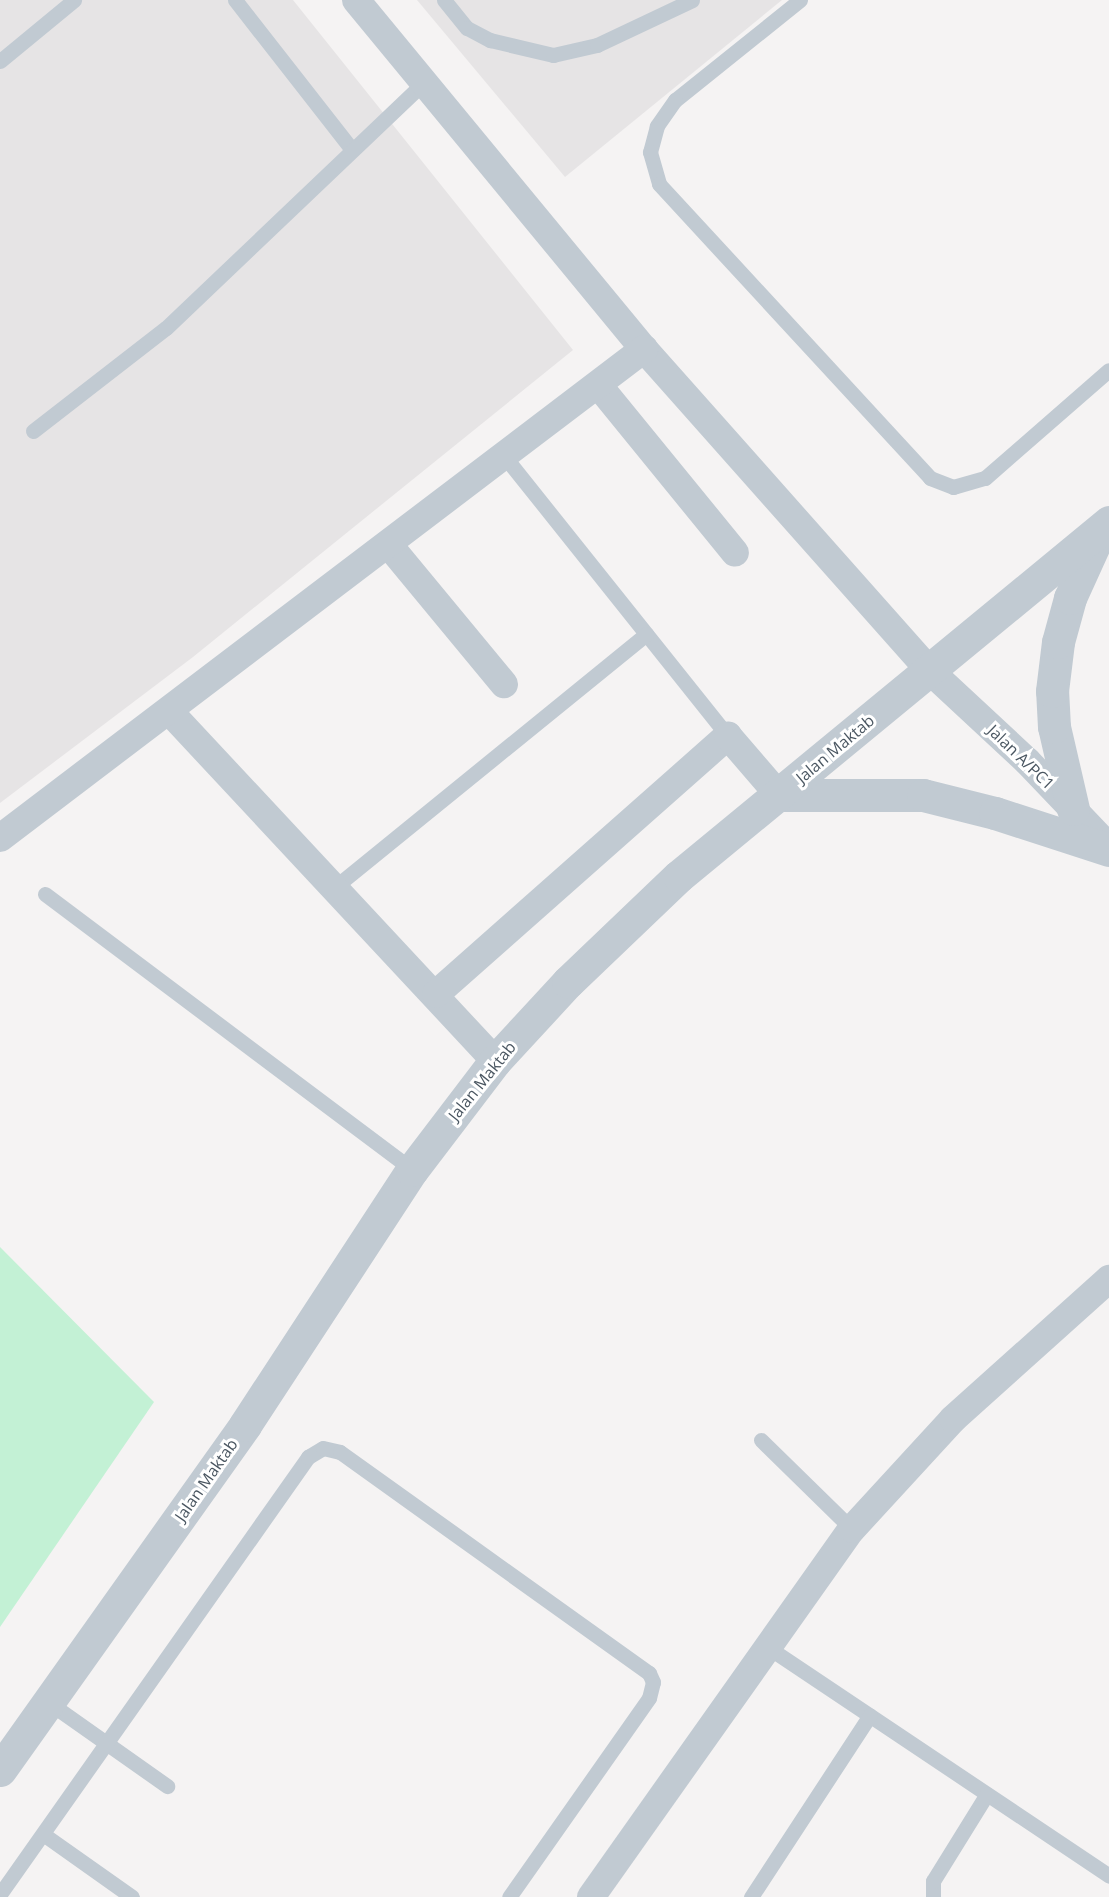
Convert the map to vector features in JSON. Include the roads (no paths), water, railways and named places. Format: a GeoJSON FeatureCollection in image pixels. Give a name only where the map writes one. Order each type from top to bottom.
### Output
{"type":"FeatureCollection","features":[{"type":"Feature","properties":{"kind":"street","name":"Jalan A/PC1"},"geometry":{"type":"LineString","coordinates":[[356,0],[645,350],[929,670],[1073,809],[1109,849]]}},
{"type":"Feature","properties":{"kind":"street"},"geometry":{"type":"LineString","coordinates":[[0,838],[645,350]]}},
{"type":"Feature","properties":{"kind":"street"},"geometry":{"type":"LineString","coordinates":[[599,387],[735,553]]}},
{"type":"Feature","properties":{"kind":"street"},"geometry":{"type":"LineString","coordinates":[[1073,809],[1054,727],[1052,691],[1058,642],[1070,598],[1106,525]]}},
{"type":"Feature","properties":{"kind":"street","name":"Jalan Maktab"},"geometry":{"type":"LineString","coordinates":[[0,1770],[245,1425],[412,1170],[495,1061],[568,982],[679,876],[1106,525]]}},
{"type":"Feature","properties":{"kind":"street"},"geometry":{"type":"LineString","coordinates":[[388,544],[504,684]]}},
{"type":"Feature","properties":{"kind":"street"},"geometry":{"type":"LineString","coordinates":[[169,711],[436,994],[495,1061]]}},
{"type":"Feature","properties":{"kind":"street"},"geometry":{"type":"LineString","coordinates":[[436,994],[728,736],[779,795],[923,795],[995,813],[1109,849]]}},
{"type":"Feature","properties":{"kind":"street"},"geometry":{"type":"LineString","coordinates":[[591,1897],[766,1646],[852,1528],[953,1419],[1109,1279]]}},
{"type":"Feature","properties":{"kind":"lane"},"geometry":{"type":"LineString","coordinates":[[0,61],[74,0]]}},
{"type":"Feature","properties":{"kind":"lane"},"geometry":{"type":"LineString","coordinates":[[235,0],[352,150]]}},
{"type":"Feature","properties":{"kind":"lane"},"geometry":{"type":"LineString","coordinates":[[444,0],[467,28],[490,40],[553,55],[597,45],[693,0]]}},
{"type":"Feature","properties":{"kind":"lane"},"geometry":{"type":"LineString","coordinates":[[800,0],[675,100],[657,126],[650,152],[659,183],[930,478],[953,487],[984,478],[1109,370]]}},
{"type":"Feature","properties":{"kind":"lane"},"geometry":{"type":"LineString","coordinates":[[33,431],[166,328],[424,82]]}},
{"type":"Feature","properties":{"kind":"lane"},"geometry":{"type":"LineString","coordinates":[[505,457],[728,736]]}},
{"type":"Feature","properties":{"kind":"lane"},"geometry":{"type":"LineString","coordinates":[[335,887],[646,634]]}},
{"type":"Feature","properties":{"kind":"lane"},"geometry":{"type":"LineString","coordinates":[[45,894],[412,1170]]}},
{"type":"Feature","properties":{"kind":"lane"},"geometry":{"type":"LineString","coordinates":[[761,1440],[852,1528]]}},
{"type":"Feature","properties":{"kind":"lane"},"geometry":{"type":"LineString","coordinates":[[0,1894],[308,1457],[323,1448],[332,1448],[650,1673],[653,1690],[649,1698],[509,1897]]}},
{"type":"Feature","properties":{"kind":"lane"},"geometry":{"type":"LineString","coordinates":[[766,1646],[1109,1876]]}},
{"type":"Feature","properties":{"kind":"lane"},"geometry":{"type":"LineString","coordinates":[[48,1702],[167,1786]]}},
{"type":"Feature","properties":{"kind":"lane"},"geometry":{"type":"LineString","coordinates":[[751,1897],[870,1715]]}},
{"type":"Feature","properties":{"kind":"lane"},"geometry":{"type":"LineString","coordinates":[[933,1897],[933,1881],[987,1794]]}},
{"type":"Feature","properties":{"kind":"lane"},"geometry":{"type":"LineString","coordinates":[[42,1834],[132,1897]]}}]}
